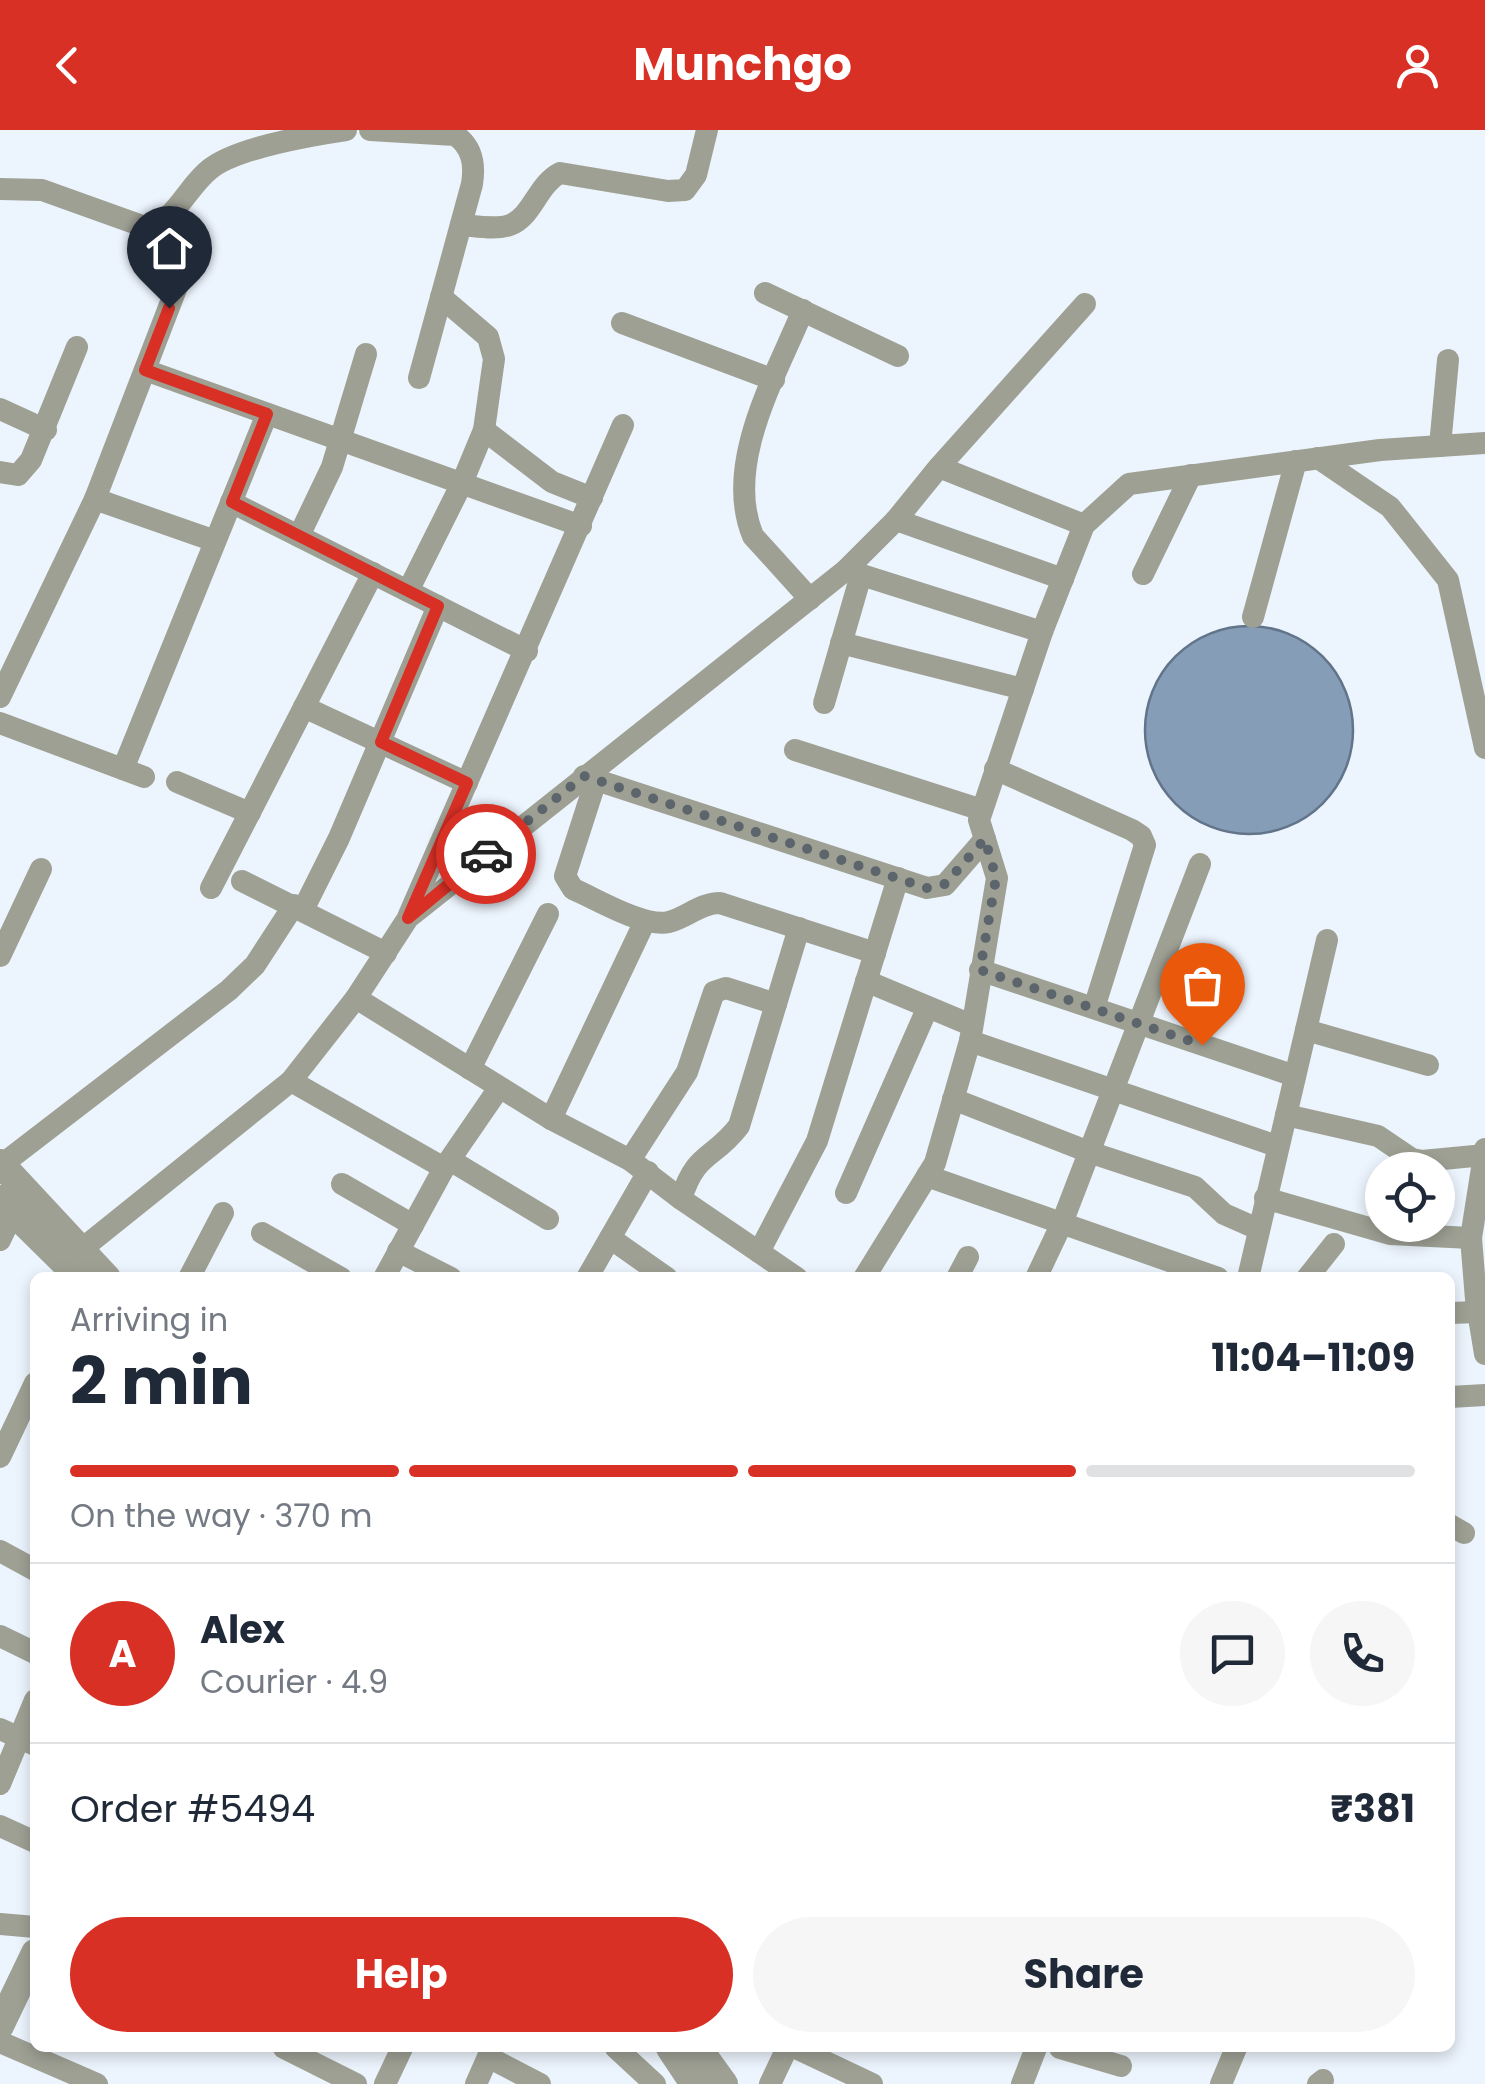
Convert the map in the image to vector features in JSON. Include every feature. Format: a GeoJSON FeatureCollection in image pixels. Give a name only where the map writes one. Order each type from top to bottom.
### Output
{"type":"FeatureCollection","features":[{"type":"Feature","properties":{"kind":"street"},"geometry":{"type":"LineString","coordinates":[[0,189],[42,190],[148,228],[171,214],[200,178],[231,156],[346,130]]}},
{"type":"Feature","properties":{"kind":"street"},"geometry":{"type":"LineString","coordinates":[[370,130],[446,134],[463,140],[472,158],[474,170],[461,225],[419,378]]}},
{"type":"Feature","properties":{"kind":"street"},"geometry":{"type":"LineString","coordinates":[[461,225],[500,226],[518,221],[544,184],[560,173],[668,191],[685,190],[696,175],[708,130]]}},
{"type":"Feature","properties":{"kind":"street"},"geometry":{"type":"LineString","coordinates":[[0,697],[95,499],[193,245]]}},
{"type":"Feature","properties":{"kind":"street"},"geometry":{"type":"LineString","coordinates":[[765,292],[898,356]]}},
{"type":"Feature","properties":{"kind":"street"},"geometry":{"type":"LineString","coordinates":[[408,591],[484,430],[493,348],[488,338],[441,297]]}},
{"type":"Feature","properties":{"kind":"street"},"geometry":{"type":"LineString","coordinates":[[408,918],[590,778],[810,599],[854,573],[939,467],[1085,304]]}},
{"type":"Feature","properties":{"kind":"street"},"geometry":{"type":"LineString","coordinates":[[803,310],[746,455],[748,523],[763,549],[810,599]]}},
{"type":"Feature","properties":{"kind":"street"},"geometry":{"type":"LineString","coordinates":[[622,323],[774,380]]}},
{"type":"Feature","properties":{"kind":"street"},"geometry":{"type":"LineString","coordinates":[[0,472],[18,475],[24,470],[46,430],[77,347]]}},
{"type":"Feature","properties":{"kind":"street"},"geometry":{"type":"LineString","coordinates":[[298,536],[325,484],[366,354]]}},
{"type":"Feature","properties":{"kind":"street"},"geometry":{"type":"LineString","coordinates":[[1440,446],[1448,360]]}},
{"type":"Feature","properties":{"kind":"street"},"geometry":{"type":"LineString","coordinates":[[145,370],[581,526]]}},
{"type":"Feature","properties":{"kind":"street"},"geometry":{"type":"LineString","coordinates":[[0,409],[46,430]]}},
{"type":"Feature","properties":{"kind":"street"},"geometry":{"type":"LineString","coordinates":[[0,722],[134,773],[215,541],[267,414]]}},
{"type":"Feature","properties":{"kind":"street"},"geometry":{"type":"LineString","coordinates":[[77,1264],[290,1081],[386,953],[408,918],[623,426]]}},
{"type":"Feature","properties":{"kind":"street"},"geometry":{"type":"LineString","coordinates":[[484,430],[552,482],[592,498]]}},
{"type":"Feature","properties":{"kind":"street"},"geometry":{"type":"LineString","coordinates":[[868,1272],[935,1163],[954,1100],[970,1033],[996,878],[979,820],[1042,632],[1084,526],[1129,484],[1307,460],[1485,443]]}},
{"type":"Feature","properties":{"kind":"street"},"geometry":{"type":"LineString","coordinates":[[1253,617],[1307,460]]}},
{"type":"Feature","properties":{"kind":"street"},"geometry":{"type":"LineString","coordinates":[[1307,460],[1390,507],[1448,580],[1485,748]]}},
{"type":"Feature","properties":{"kind":"street"},"geometry":{"type":"LineString","coordinates":[[939,467],[1084,526]]}},
{"type":"Feature","properties":{"kind":"street"},"geometry":{"type":"LineString","coordinates":[[1143,574],[1191,475]]}},
{"type":"Feature","properties":{"kind":"street"},"geometry":{"type":"LineString","coordinates":[[95,499],[215,541]]}},
{"type":"Feature","properties":{"kind":"street"},"geometry":{"type":"LineString","coordinates":[[232,502],[527,651]]}},
{"type":"Feature","properties":{"kind":"street"},"geometry":{"type":"LineString","coordinates":[[896,520],[1063,578]]}},
{"type":"Feature","properties":{"kind":"street"},"geometry":{"type":"LineString","coordinates":[[211,888],[373,573]]}},
{"type":"Feature","properties":{"kind":"street"},"geometry":{"type":"LineString","coordinates":[[854,573],[1042,632]]}},
{"type":"Feature","properties":{"kind":"street"},"geometry":{"type":"LineString","coordinates":[[824,702],[841,643],[854,573]]}},
{"type":"Feature","properties":{"kind":"street"},"geometry":{"type":"LineString","coordinates":[[77,1264],[1,1164],[229,990],[256,965],[298,907],[340,838],[438,606]]}},
{"type":"Feature","properties":{"kind":"street"},"geometry":{"type":"LineString","coordinates":[[841,643],[1023,688]]}},
{"type":"Feature","properties":{"kind":"street"},"geometry":{"type":"LineString","coordinates":[[304,706],[467,783]]}},
{"type":"Feature","properties":{"kind":"street"},"geometry":{"type":"LineString","coordinates":[[795,750],[982,810]]}},
{"type":"Feature","properties":{"kind":"street"},"geometry":{"type":"LineString","coordinates":[[995,770],[1141,836],[1145,846],[1094,1008]]}},
{"type":"Feature","properties":{"kind":"street"},"geometry":{"type":"LineString","coordinates":[[590,778],[937,888],[985,839]]}},
{"type":"Feature","properties":{"kind":"street"},"geometry":{"type":"LineString","coordinates":[[590,778],[565,876],[568,884],[645,921],[665,923],[720,902],[875,952]]}},
{"type":"Feature","properties":{"kind":"street"},"geometry":{"type":"LineString","coordinates":[[178,782],[250,813]]}},
{"type":"Feature","properties":{"kind":"street"},"geometry":{"type":"LineString","coordinates":[[1039,1272],[1062,1223],[1200,864]]}},
{"type":"Feature","properties":{"kind":"street"},"geometry":{"type":"LineString","coordinates":[[0,956],[41,868]]}},
{"type":"Feature","properties":{"kind":"street"},"geometry":{"type":"LineString","coordinates":[[759,1252],[817,1141],[898,878]]}},
{"type":"Feature","properties":{"kind":"street"},"geometry":{"type":"LineString","coordinates":[[242,881],[386,953]]}},
{"type":"Feature","properties":{"kind":"street"},"geometry":{"type":"LineString","coordinates":[[470,1069],[548,914]]}},
{"type":"Feature","properties":{"kind":"street"},"geometry":{"type":"LineString","coordinates":[[551,1119],[645,921]]}},
{"type":"Feature","properties":{"kind":"street"},"geometry":{"type":"LineString","coordinates":[[681,1199],[694,1167],[730,1138],[738,1126],[798,928]]}},
{"type":"Feature","properties":{"kind":"street"},"geometry":{"type":"LineString","coordinates":[[1249,1272],[1327,940]]}},
{"type":"Feature","properties":{"kind":"street"},"geometry":{"type":"LineString","coordinates":[[980,970],[1295,1076]]}},
{"type":"Feature","properties":{"kind":"street"},"geometry":{"type":"LineString","coordinates":[[866,981],[970,1033],[1114,1090],[1277,1146]]}},
{"type":"Feature","properties":{"kind":"street"},"geometry":{"type":"LineString","coordinates":[[590,1272],[686,1072],[714,992],[726,988],[776,1004]]}},
{"type":"Feature","properties":{"kind":"street"},"geometry":{"type":"LineString","coordinates":[[356,998],[551,1119],[639,1166],[788,1272]]}},
{"type":"Feature","properties":{"kind":"street"},"geometry":{"type":"LineString","coordinates":[[846,1194],[927,1009]]}},
{"type":"Feature","properties":{"kind":"street"},"geometry":{"type":"LineString","coordinates":[[1306,1030],[1428,1064]]}},
{"type":"Feature","properties":{"kind":"street"},"geometry":{"type":"LineString","coordinates":[[290,1081],[548,1220]]}},
{"type":"Feature","properties":{"kind":"street"},"geometry":{"type":"LineString","coordinates":[[387,1272],[447,1164],[499,1088]]}},
{"type":"Feature","properties":{"kind":"street"},"geometry":{"type":"LineString","coordinates":[[954,1100],[1195,1188],[1224,1214],[1258,1229]]}},
{"type":"Feature","properties":{"kind":"street"},"geometry":{"type":"LineString","coordinates":[[1286,1115],[1378,1136],[1422,1162],[1485,1152],[1471,1238],[1485,1350]]}},
{"type":"Feature","properties":{"kind":"street"},"geometry":{"type":"LineString","coordinates":[[927,1176],[1201,1272]]}},
{"type":"Feature","properties":{"kind":"street"},"geometry":{"type":"LineString","coordinates":[[342,1184],[414,1225]]}},
{"type":"Feature","properties":{"kind":"street"},"geometry":{"type":"LineString","coordinates":[[1265,1198],[1390,1234],[1471,1238]]}},
{"type":"Feature","properties":{"kind":"street"},"geometry":{"type":"LineString","coordinates":[[0,1240],[7,1206],[77,1264]]}},
{"type":"Feature","properties":{"kind":"street"},"geometry":{"type":"LineString","coordinates":[[193,1272],[223,1212]]}},
{"type":"Feature","properties":{"kind":"street"},"geometry":{"type":"LineString","coordinates":[[262,1233],[330,1272]]}},
{"type":"Feature","properties":{"kind":"street"},"geometry":{"type":"LineString","coordinates":[[610,1238],[658,1272]]}},
{"type":"Feature","properties":{"kind":"street"},"geometry":{"type":"LineString","coordinates":[[1312,1272],[1334,1244]]}},
{"type":"Feature","properties":{"kind":"street"},"geometry":{"type":"LineString","coordinates":[[398,1251],[439,1272]]}},
{"type":"Feature","properties":{"kind":"street"},"geometry":{"type":"LineString","coordinates":[[1455,1313],[1478,1312]]}},
{"type":"Feature","properties":{"kind":"street"},"geometry":{"type":"LineString","coordinates":[[0,1457],[30,1394]]}},
{"type":"Feature","properties":{"kind":"street"},"geometry":{"type":"LineString","coordinates":[[1455,1397],[1485,1395]]}},
{"type":"Feature","properties":{"kind":"street"},"geometry":{"type":"LineString","coordinates":[[0,1551],[30,1567]]}},
{"type":"Feature","properties":{"kind":"street"},"geometry":{"type":"LineString","coordinates":[[0,1636],[30,1651]]}},
{"type":"Feature","properties":{"kind":"street"},"geometry":{"type":"LineString","coordinates":[[0,1784],[30,1711]]}},
{"type":"Feature","properties":{"kind":"street"},"geometry":{"type":"LineString","coordinates":[[0,1826],[30,1840]]}},
{"type":"Feature","properties":{"kind":"street"},"geometry":{"type":"LineString","coordinates":[[0,1924],[30,1927]]}},
{"type":"Feature","properties":{"kind":"street"},"geometry":{"type":"LineString","coordinates":[[0,2026],[30,1963]]}},
{"type":"Feature","properties":{"kind":"street"},"geometry":{"type":"LineString","coordinates":[[0,2042],[89,2082]]}},
{"type":"Feature","properties":{"kind":"street"},"geometry":{"type":"LineString","coordinates":[[384,2084],[400,2052]]}},
{"type":"Feature","properties":{"kind":"street"},"geometry":{"type":"LineString","coordinates":[[476,2084],[490,2052],[540,2084]]}},
{"type":"Feature","properties":{"kind":"street"},"geometry":{"type":"LineString","coordinates":[[620,2052],[654,2084]]}},
{"type":"Feature","properties":{"kind":"street"},"geometry":{"type":"LineString","coordinates":[[673,2052],[694,2084]]}},
{"type":"Feature","properties":{"kind":"street"},"geometry":{"type":"LineString","coordinates":[[701,2052],[724,2084]]}},
{"type":"Feature","properties":{"kind":"street"},"geometry":{"type":"LineString","coordinates":[[770,2084],[785,2052]]}},
{"type":"Feature","properties":{"kind":"street"},"geometry":{"type":"LineString","coordinates":[[804,2052],[872,2084]]}},
{"type":"Feature","properties":{"kind":"street"},"geometry":{"type":"LineString","coordinates":[[1022,2084],[1034,2052]]}},
{"type":"Feature","properties":{"kind":"street"},"geometry":{"type":"LineString","coordinates":[[1074,2052],[1121,2066]]}},
{"type":"Feature","properties":{"kind":"street"},"geometry":{"type":"LineString","coordinates":[[1221,2084],[1234,2052]]}},
{"type":"Feature","properties":{"kind":"street"},"geometry":{"type":"LineString","coordinates":[[312,2054],[356,2084]]}},
{"type":"Feature","properties":{"kind":"water"},"geometry":{"type":"Polygon","coordinates":[[[1249,626],[1289,634],[1323,656],[1345,690],[1353,730],[1345,770],[1323,804],[1289,826],[1249,834],[1209,826],[1175,804],[1153,770],[1145,730],[1153,690],[1175,656],[1209,634],[1249,626]]]}},
{"type":"Feature","properties":{"kind":"way so far"},"geometry":{"type":"LineString","coordinates":[[486,854],[584,776],[927,888],[945,884],[985,839],[996,878],[980,970],[1202,1045]]}},
{"type":"Feature","properties":{"kind":"route"},"geometry":{"type":"LineString","coordinates":[[169,308],[145,370],[267,414],[232,502],[438,606],[381,742],[467,783],[408,918],[486,854]]}}]}
